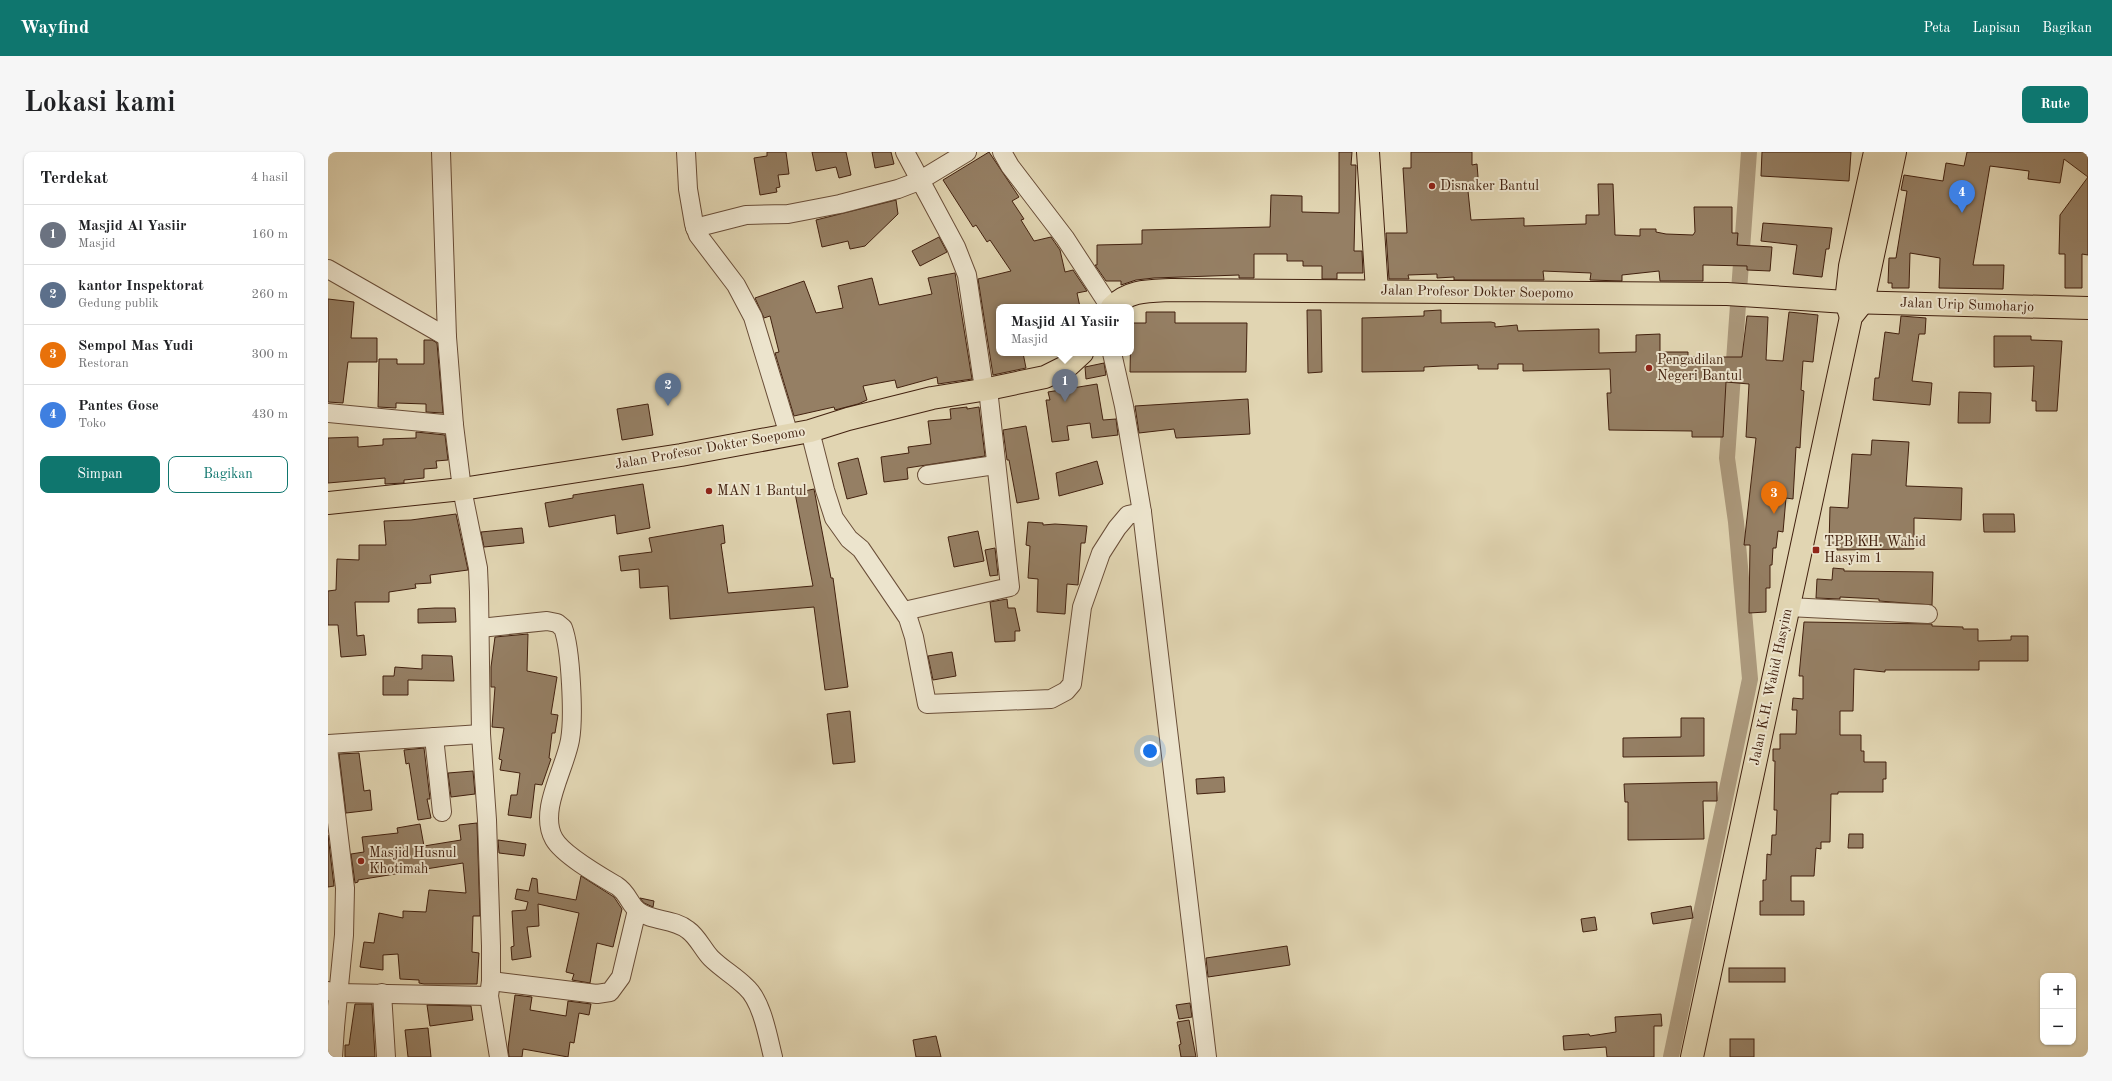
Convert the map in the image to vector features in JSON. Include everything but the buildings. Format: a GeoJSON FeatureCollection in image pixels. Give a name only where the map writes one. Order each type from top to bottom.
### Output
{"type":"FeatureCollection","features":[{"type":"Feature","properties":{"kind":"main road"},"geometry":{"type":"LineString","coordinates":[[1368,152],[1377,291]]}},
{"type":"Feature","properties":{"kind":"main road"},"geometry":{"type":"LineString","coordinates":[[1854,307],[1854,245],[1875,152]]}},
{"type":"Feature","properties":{"kind":"main road"},"geometry":{"type":"LineString","coordinates":[[1854,307],[1895,152]]}},
{"type":"Feature","properties":{"kind":"main road","name":"Jalan Profesor Dokter Soepomo"},"geometry":{"type":"LineString","coordinates":[[1116,304],[1131,294],[1151,291],[1377,291],[1727,294],[1760,296],[1854,307]]}},
{"type":"Feature","properties":{"kind":"main road","name":"Jalan Urip Sumoharjo"},"geometry":{"type":"LineString","coordinates":[[1854,307],[2088,308]]}},
{"type":"Feature","properties":{"kind":"main road","name":"Jalan K.H. Wahid Hasyim"},"geometry":{"type":"LineString","coordinates":[[1692,1057],[1854,307]]}},
{"type":"Feature","properties":{"kind":"main road","name":"Jalan Profesor Dokter Soepomo"},"geometry":{"type":"LineString","coordinates":[[328,503],[462,489],[681,455],[800,433],[888,408],[932,398],[986,389],[1054,373],[1069,365],[1079,356]]}},
{"type":"Feature","properties":{"kind":"street"},"geometry":{"type":"LineString","coordinates":[[441,152],[448,337],[454,425],[462,489],[478,568],[481,734],[487,820],[490,988],[499,1057]]}},
{"type":"Feature","properties":{"kind":"street"},"geometry":{"type":"LineString","coordinates":[[686,152],[690,211],[698,235],[736,285],[753,317],[825,490],[834,518],[849,539],[861,549],[904,611],[914,638],[927,704],[1051,699],[1066,691],[1072,684],[1082,607],[1101,553],[1116,528],[1128,515],[1142,512]]}},
{"type":"Feature","properties":{"kind":"street"},"geometry":{"type":"LineString","coordinates":[[904,611],[1010,587],[986,389],[967,275],[956,247],[919,181],[905,152]]}},
{"type":"Feature","properties":{"kind":"street"},"geometry":{"type":"LineString","coordinates":[[695,228],[746,215],[788,214],[840,204],[898,189],[919,181],[967,152]]}},
{"type":"Feature","properties":{"kind":"street"},"geometry":{"type":"LineString","coordinates":[[1002,152],[1010,166],[1065,238],[1109,304]]}},
{"type":"Feature","properties":{"kind":"street"},"geometry":{"type":"LineString","coordinates":[[328,269],[448,337]]}},
{"type":"Feature","properties":{"kind":"street"},"geometry":{"type":"LineString","coordinates":[[1113,356],[1124,406],[1142,512],[1207,1057]]}},
{"type":"Feature","properties":{"kind":"street"},"geometry":{"type":"LineString","coordinates":[[328,413],[454,425]]}},
{"type":"Feature","properties":{"kind":"street"},"geometry":{"type":"LineString","coordinates":[[927,475],[995,465]]}},
{"type":"Feature","properties":{"kind":"street"},"geometry":{"type":"LineString","coordinates":[[1788,607],[1928,614]]}},
{"type":"Feature","properties":{"kind":"street"},"geometry":{"type":"LineString","coordinates":[[480,628],[547,621],[557,623],[563,628],[568,659],[572,724],[570,740],[550,806],[549,826],[554,840],[592,870],[623,890],[637,910],[653,918],[671,920],[689,930],[711,958],[748,988],[764,1020],[773,1057]]}},
{"type":"Feature","properties":{"kind":"street"},"geometry":{"type":"LineString","coordinates":[[328,744],[481,734]]}},
{"type":"Feature","properties":{"kind":"street"},"geometry":{"type":"LineString","coordinates":[[434,737],[442,812]]}},
{"type":"Feature","properties":{"kind":"street"},"geometry":{"type":"LineString","coordinates":[[328,748],[345,888],[344,935],[333,992],[333,1057]]}},
{"type":"Feature","properties":{"kind":"street"},"geometry":{"type":"LineString","coordinates":[[333,992],[382,993],[490,988],[597,994],[610,992],[621,977],[637,910]]}},
{"type":"Feature","properties":{"kind":"street"},"geometry":{"type":"LineString","coordinates":[[382,993],[386,1057]]}},
{"type":"Feature","properties":{"kind":"waterway"},"geometry":{"type":"LineString","coordinates":[[1671,1057],[1750,679],[1736,522],[1727,458],[1749,152]]}},
{"type":"Feature","properties":{"kind":"place","name":"Disnaker Bantul"},"geometry":{"type":"Point","coordinates":[1432,186]}},
{"type":"Feature","properties":{"kind":"place","name":"Pantes Gose"},"geometry":{"type":"Point","coordinates":[1962,213]}},
{"type":"Feature","properties":{"kind":"place","name":"Pengadilan Negeri Bantul"},"geometry":{"type":"Point","coordinates":[1649,368]}},
{"type":"Feature","properties":{"kind":"place","name":"Masjid Al Yasiir"},"geometry":{"type":"Point","coordinates":[1065,402]}},
{"type":"Feature","properties":{"kind":"place","name":"kantor Inspektorat"},"geometry":{"type":"Point","coordinates":[668,406]}},
{"type":"Feature","properties":{"kind":"place","name":"MAN 1 Bantul"},"geometry":{"type":"Point","coordinates":[709,491]}},
{"type":"Feature","properties":{"kind":"place","name":"Sempol Mas Yudi"},"geometry":{"type":"Point","coordinates":[1774,514]}},
{"type":"Feature","properties":{"kind":"place","name":"TPB KH. Wahid Hasyim 1"},"geometry":{"type":"Point","coordinates":[1816,550]}},
{"type":"Feature","properties":{"kind":"place","name":"Masjid Husnul Khotimah"},"geometry":{"type":"Point","coordinates":[361,861]}}]}
